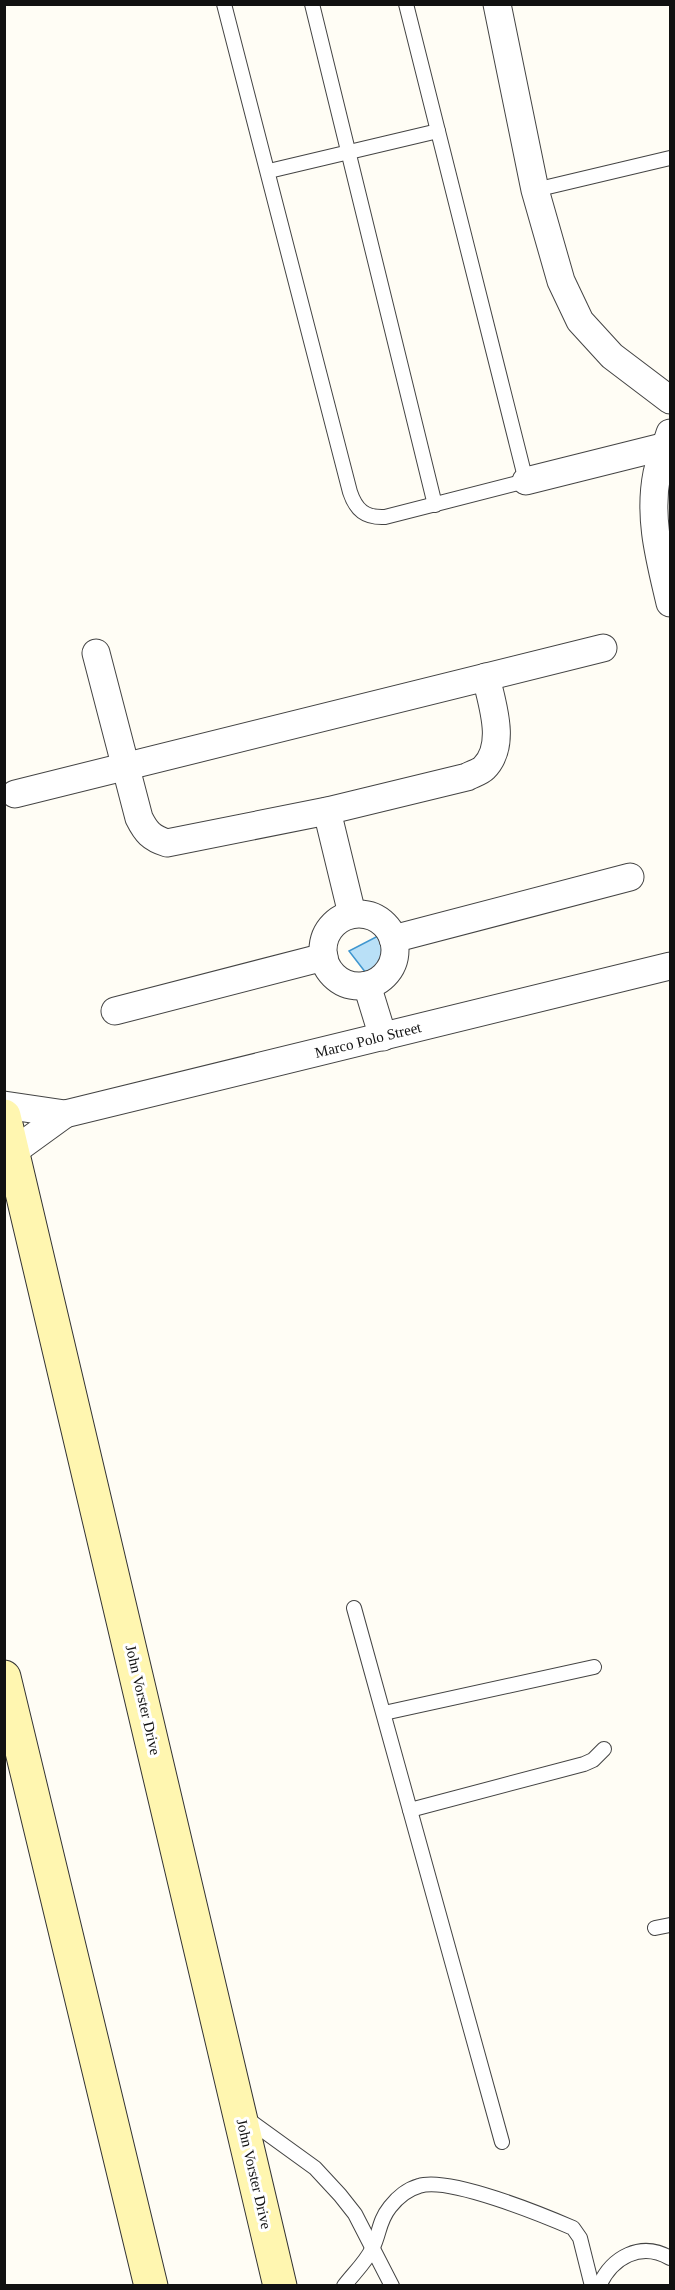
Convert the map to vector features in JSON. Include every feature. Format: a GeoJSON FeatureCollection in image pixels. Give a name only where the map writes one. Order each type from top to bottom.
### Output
{"type":"FeatureCollection","features":[{"type":"Feature","properties":{"kind":"main road","name":"John Vorster Drive"},"geometry":{"type":"LineString","coordinates":[[4,1116],[9,1152],[280,2286]]}},
{"type":"Feature","properties":{"kind":"main road"},"geometry":{"type":"LineString","coordinates":[[4,1677],[151,2286]]}},
{"type":"Feature","properties":{"kind":"street"},"geometry":{"type":"LineString","coordinates":[[497,4],[535,190],[561,281],[580,321],[612,356],[670,400]]}},
{"type":"Feature","properties":{"kind":"street"},"geometry":{"type":"LineString","coordinates":[[526,481],[668,439]]}},
{"type":"Feature","properties":{"kind":"street"},"geometry":{"type":"LineString","coordinates":[[668,439],[658,471],[654,519],[670,603]]}},
{"type":"Feature","properties":{"kind":"street"},"geometry":{"type":"LineString","coordinates":[[15,794],[603,648]]}},
{"type":"Feature","properties":{"kind":"street"},"geometry":{"type":"LineString","coordinates":[[96,653],[139,818],[145,831],[153,839],[167,843],[327,811],[467,777],[483,769],[494,751],[496,739],[496,723],[486,677]]}},
{"type":"Feature","properties":{"kind":"street"},"geometry":{"type":"LineString","coordinates":[[327,811],[352,914]]}},
{"type":"Feature","properties":{"kind":"street"},"geometry":{"type":"LineString","coordinates":[[393,939],[630,877]]}},
{"type":"Feature","properties":{"kind":"street"},"geometry":{"type":"LineString","coordinates":[[352,914],[366,914],[379,920],[389,930],[393,939],[395,957],[389,970],[380,980],[367,985],[352,985],[339,980],[329,970],[324,957],[324,943],[329,930],[339,920],[352,914]]}},
{"type":"Feature","properties":{"kind":"street"},"geometry":{"type":"LineString","coordinates":[[115,1011],[324,957]]}},
{"type":"Feature","properties":{"kind":"street","name":"Marco Polo Street"},"geometry":{"type":"LineString","coordinates":[[9,1152],[65,1114],[670,966]]}},
{"type":"Feature","properties":{"kind":"street"},"geometry":{"type":"LineString","coordinates":[[367,985],[383,1036]]}},
{"type":"Feature","properties":{"kind":"street","name":"Marco Polo Street"},"geometry":{"type":"LineString","coordinates":[[4,1105],[65,1114]]}},
{"type":"Feature","properties":{"kind":"lane"},"geometry":{"type":"LineString","coordinates":[[224,4],[354,504],[363,513],[373,518],[435,505],[526,481],[406,4]]}},
{"type":"Feature","properties":{"kind":"lane"},"geometry":{"type":"LineString","coordinates":[[312,4],[435,505]]}},
{"type":"Feature","properties":{"kind":"lane"},"geometry":{"type":"LineString","coordinates":[[269,171],[438,131]]}},
{"type":"Feature","properties":{"kind":"lane"},"geometry":{"type":"LineString","coordinates":[[535,190],[670,158]]}},
{"type":"Feature","properties":{"kind":"lane"},"geometry":{"type":"LineString","coordinates":[[354,1608],[502,2142]]}},
{"type":"Feature","properties":{"kind":"lane"},"geometry":{"type":"LineString","coordinates":[[384,1713],[594,1667]]}},
{"type":"Feature","properties":{"kind":"lane"},"geometry":{"type":"LineString","coordinates":[[410,1810],[584,1764],[593,1760],[604,1749]]}},
{"type":"Feature","properties":{"kind":"lane"},"geometry":{"type":"LineString","coordinates":[[655,1928],[670,1925]]}},
{"type":"Feature","properties":{"kind":"lane"},"geometry":{"type":"LineString","coordinates":[[240,2114],[315,2168],[355,2214],[392,2286]]}},
{"type":"Feature","properties":{"kind":"lane"},"geometry":{"type":"LineString","coordinates":[[344,2286],[372,2249],[379,2225],[390,2206],[401,2195],[420,2185],[435,2184],[464,2189],[573,2228],[579,2238],[592,2286]]}},
{"type":"Feature","properties":{"kind":"lane"},"geometry":{"type":"LineString","coordinates":[[599,2286],[606,2272],[622,2258],[636,2251],[652,2251],[670,2258]]}},
{"type":"Feature","properties":{"kind":"water"},"geometry":{"type":"Polygon","coordinates":[[[378,936],[389,952],[386,966],[375,975],[366,973],[349,951],[378,936]]]}}]}
